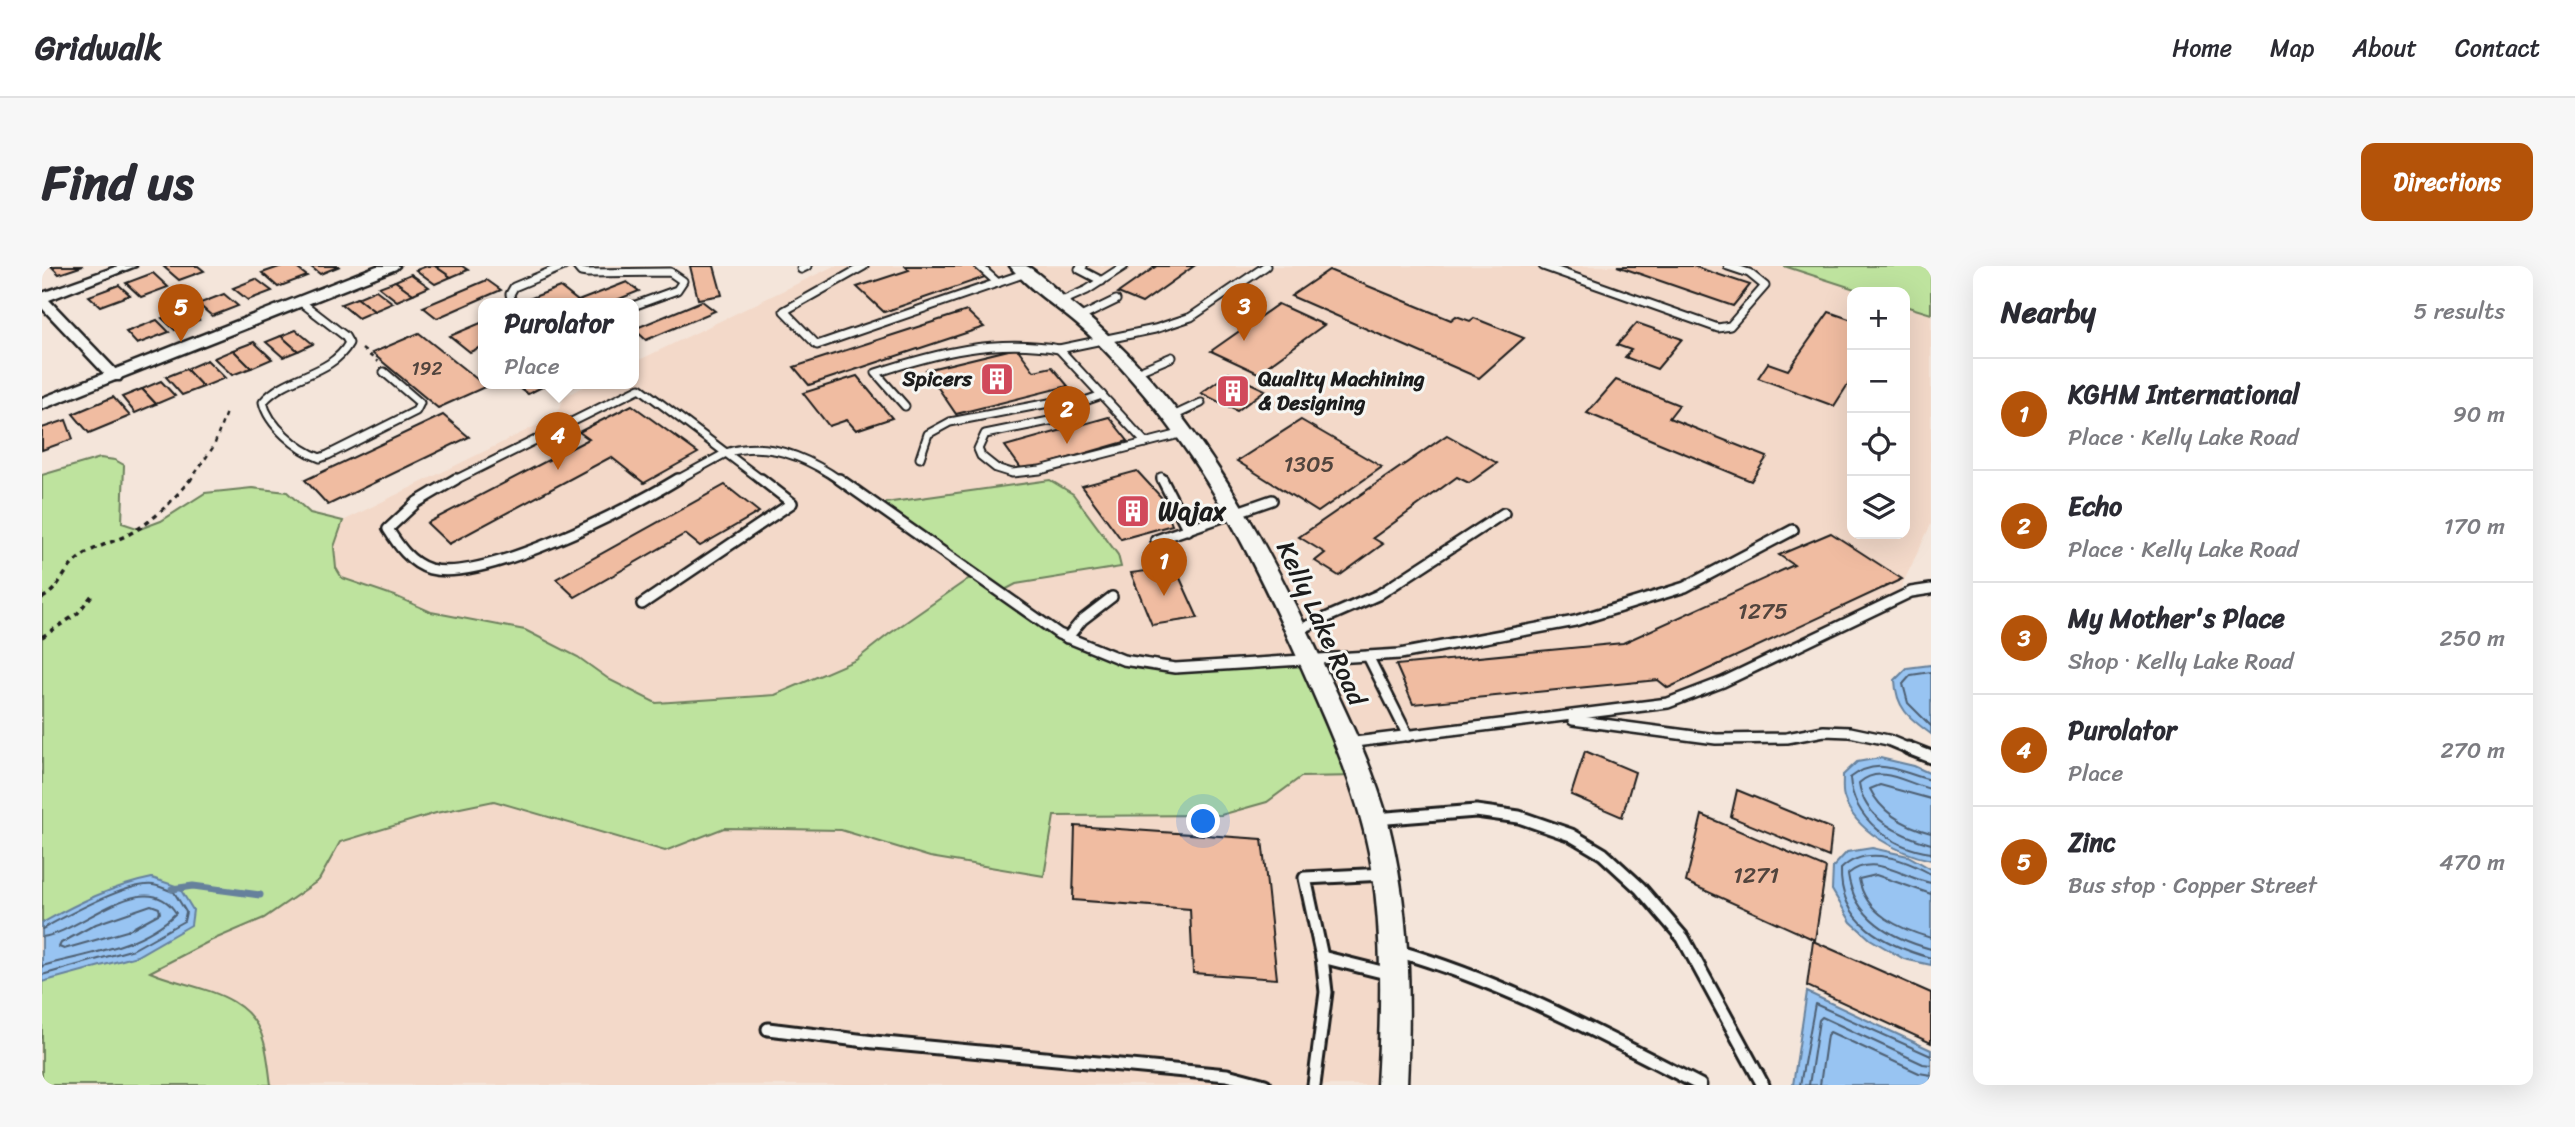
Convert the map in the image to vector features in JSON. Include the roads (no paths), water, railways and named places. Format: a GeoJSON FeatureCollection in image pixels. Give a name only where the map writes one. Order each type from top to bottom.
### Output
{"type":"FeatureCollection","features":[{"type":"Feature","properties":{"kind":"street"},"geometry":{"type":"LineString","coordinates":[[115,377],[42,299],[130,266]]}},
{"type":"Feature","properties":{"kind":"street"},"geometry":{"type":"LineString","coordinates":[[42,404],[391,266]]}},
{"type":"Feature","properties":{"kind":"street","name":"Kelly Lake Road"},"geometry":{"type":"LineString","coordinates":[[1020,268],[1104,340],[1178,425],[1214,475],[1237,514],[1310,659],[1346,743],[1373,819],[1386,874],[1394,950],[1392,1085]]}},
{"type":"Feature","properties":{"kind":"lane"},"geometry":{"type":"LineString","coordinates":[[511,298],[514,287],[564,266]]}},
{"type":"Feature","properties":{"kind":"lane"},"geometry":{"type":"LineString","coordinates":[[576,266],[581,272],[587,273],[670,272],[684,281],[677,290],[639,304]]}},
{"type":"Feature","properties":{"kind":"lane"},"geometry":{"type":"LineString","coordinates":[[864,266],[784,312],[817,345],[998,283],[1020,268]]}},
{"type":"Feature","properties":{"kind":"lane"},"geometry":{"type":"LineString","coordinates":[[979,266],[998,283]]}},
{"type":"Feature","properties":{"kind":"lane"},"geometry":{"type":"LineString","coordinates":[[1083,266],[1079,268],[1102,281]]}},
{"type":"Feature","properties":{"kind":"lane"},"geometry":{"type":"LineString","coordinates":[[1060,302],[1102,281],[1124,266]]}},
{"type":"Feature","properties":{"kind":"lane"},"geometry":{"type":"LineString","coordinates":[[905,405],[876,373],[932,355],[1006,342],[1030,342],[1059,349],[1155,329],[1191,317],[1266,266]]}},
{"type":"Feature","properties":{"kind":"lane"},"geometry":{"type":"LineString","coordinates":[[1543,266],[1718,328],[1730,326],[1765,286],[1749,273],[1728,266]]}},
{"type":"Feature","properties":{"kind":"lane"},"geometry":{"type":"LineString","coordinates":[[1079,318],[1116,300]]}},
{"type":"Feature","properties":{"kind":"lane"},"geometry":{"type":"LineString","coordinates":[[301,302],[345,336],[349,343],[346,352],[337,359],[276,388],[263,402],[266,415],[306,453],[320,458],[328,456],[416,411],[421,403],[383,369]]}},
{"type":"Feature","properties":{"kind":"lane"},"geometry":{"type":"LineString","coordinates":[[1059,349],[1146,443]]}},
{"type":"Feature","properties":{"kind":"lane"},"geometry":{"type":"LineString","coordinates":[[1134,373],[1172,357]]}},
{"type":"Feature","properties":{"kind":"lane"},"geometry":{"type":"LineString","coordinates":[[639,388],[792,503],[642,604]]}},
{"type":"Feature","properties":{"kind":"lane"},"geometry":{"type":"LineString","coordinates":[[638,389],[564,422],[421,499],[395,519],[388,529],[396,544],[411,559],[438,570],[491,562],[547,543],[656,492],[728,453],[745,447],[779,450],[807,461],[837,478],[1030,616],[1068,638],[1123,660],[1175,668],[1400,654],[1575,621],[1685,587],[1793,530]]}},
{"type":"Feature","properties":{"kind":"lane"},"geometry":{"type":"LineString","coordinates":[[1102,395],[1076,404],[1059,419],[985,435],[978,449],[981,456],[996,468],[1022,472],[1040,470],[1146,443],[1178,425],[1201,403]]}},
{"type":"Feature","properties":{"kind":"lane"},"geometry":{"type":"LineString","coordinates":[[919,458],[923,439],[934,428],[942,425],[1049,402],[1076,404]]}},
{"type":"Feature","properties":{"kind":"lane"},"geometry":{"type":"LineString","coordinates":[[1161,477],[1188,530]]}},
{"type":"Feature","properties":{"kind":"lane"},"geometry":{"type":"LineString","coordinates":[[1156,540],[1272,500]]}},
{"type":"Feature","properties":{"kind":"lane"},"geometry":{"type":"LineString","coordinates":[[1296,631],[1346,612],[1437,559],[1504,513]]}},
{"type":"Feature","properties":{"kind":"lane"},"geometry":{"type":"LineString","coordinates":[[1346,743],[1668,704],[1723,682],[1911,592],[1931,589]]}},
{"type":"Feature","properties":{"kind":"lane"},"geometry":{"type":"LineString","coordinates":[[1068,638],[1082,620],[1112,597]]}},
{"type":"Feature","properties":{"kind":"lane"},"geometry":{"type":"LineString","coordinates":[[1368,656],[1408,736]]}},
{"type":"Feature","properties":{"kind":"lane"},"geometry":{"type":"LineString","coordinates":[[1558,718],[1716,739],[1787,738],[1824,731],[1850,732],[1888,740],[1931,757]]}},
{"type":"Feature","properties":{"kind":"lane"},"geometry":{"type":"LineString","coordinates":[[1373,819],[1476,811],[1519,817],[1571,835],[1603,854],[1640,888],[1683,938],[1763,1085]]}},
{"type":"Feature","properties":{"kind":"lane"},"geometry":{"type":"LineString","coordinates":[[1314,1085],[1326,992],[1322,957],[1305,878],[1386,874]]}},
{"type":"Feature","properties":{"kind":"lane"},"geometry":{"type":"LineString","coordinates":[[1394,950],[1440,962],[1517,992],[1700,1085]]}},
{"type":"Feature","properties":{"kind":"lane"},"geometry":{"type":"LineString","coordinates":[[1322,957],[1394,975]]}},
{"type":"Feature","properties":{"kind":"lane"},"geometry":{"type":"LineString","coordinates":[[768,1029],[874,1042],[1227,1075],[1265,1085]]}},
{"type":"Feature","properties":{"kind":"water"},"geometry":{"type":"Polygon","coordinates":[[[1931,665],[1931,734],[1905,712],[1898,698],[1895,680],[1907,668],[1931,665]]]}},
{"type":"Feature","properties":{"kind":"water"},"geometry":{"type":"Polygon","coordinates":[[[1880,758],[1914,766],[1931,774],[1931,860],[1905,852],[1879,839],[1858,821],[1843,795],[1843,775],[1857,762],[1880,758]]]}},
{"type":"Feature","properties":{"kind":"water"},"geometry":{"type":"Polygon","coordinates":[[[1872,848],[1908,856],[1931,869],[1931,965],[1904,959],[1870,939],[1851,922],[1832,890],[1833,867],[1847,852],[1872,848]]]}},
{"type":"Feature","properties":{"kind":"water"},"geometry":{"type":"Polygon","coordinates":[[[152,878],[179,887],[193,910],[191,925],[137,956],[42,982],[42,923],[96,896],[152,878]]]}},
{"type":"Feature","properties":{"kind":"water"},"geometry":{"type":"Polygon","coordinates":[[[1807,992],[1931,1050],[1931,1085],[1793,1085],[1807,992]]]}},
{"type":"Feature","properties":{"kind":"waterway"},"geometry":{"type":"LineString","coordinates":[[172,889],[193,886],[260,895]]}},
{"type":"Feature","properties":{"kind":"place","name":"My Mother's Place"},"geometry":{"type":"Point","coordinates":[1244,341]}},
{"type":"Feature","properties":{"kind":"place","name":"Zinc"},"geometry":{"type":"Point","coordinates":[181,342]}},
{"type":"Feature","properties":{"kind":"place","name":"Spicers"},"geometry":{"type":"Point","coordinates":[997,379]}},
{"type":"Feature","properties":{"kind":"place","name":"Quality Machining & Designing"},"geometry":{"type":"Point","coordinates":[1233,391]}},
{"type":"Feature","properties":{"kind":"place","name":"Echo"},"geometry":{"type":"Point","coordinates":[1067,444]}},
{"type":"Feature","properties":{"kind":"place","name":"Purolator"},"geometry":{"type":"Point","coordinates":[558,470]}},
{"type":"Feature","properties":{"kind":"place","name":"Wajax"},"geometry":{"type":"Point","coordinates":[1133,511]}},
{"type":"Feature","properties":{"kind":"place","name":"KGHM International"},"geometry":{"type":"Point","coordinates":[1164,596]}}]}
